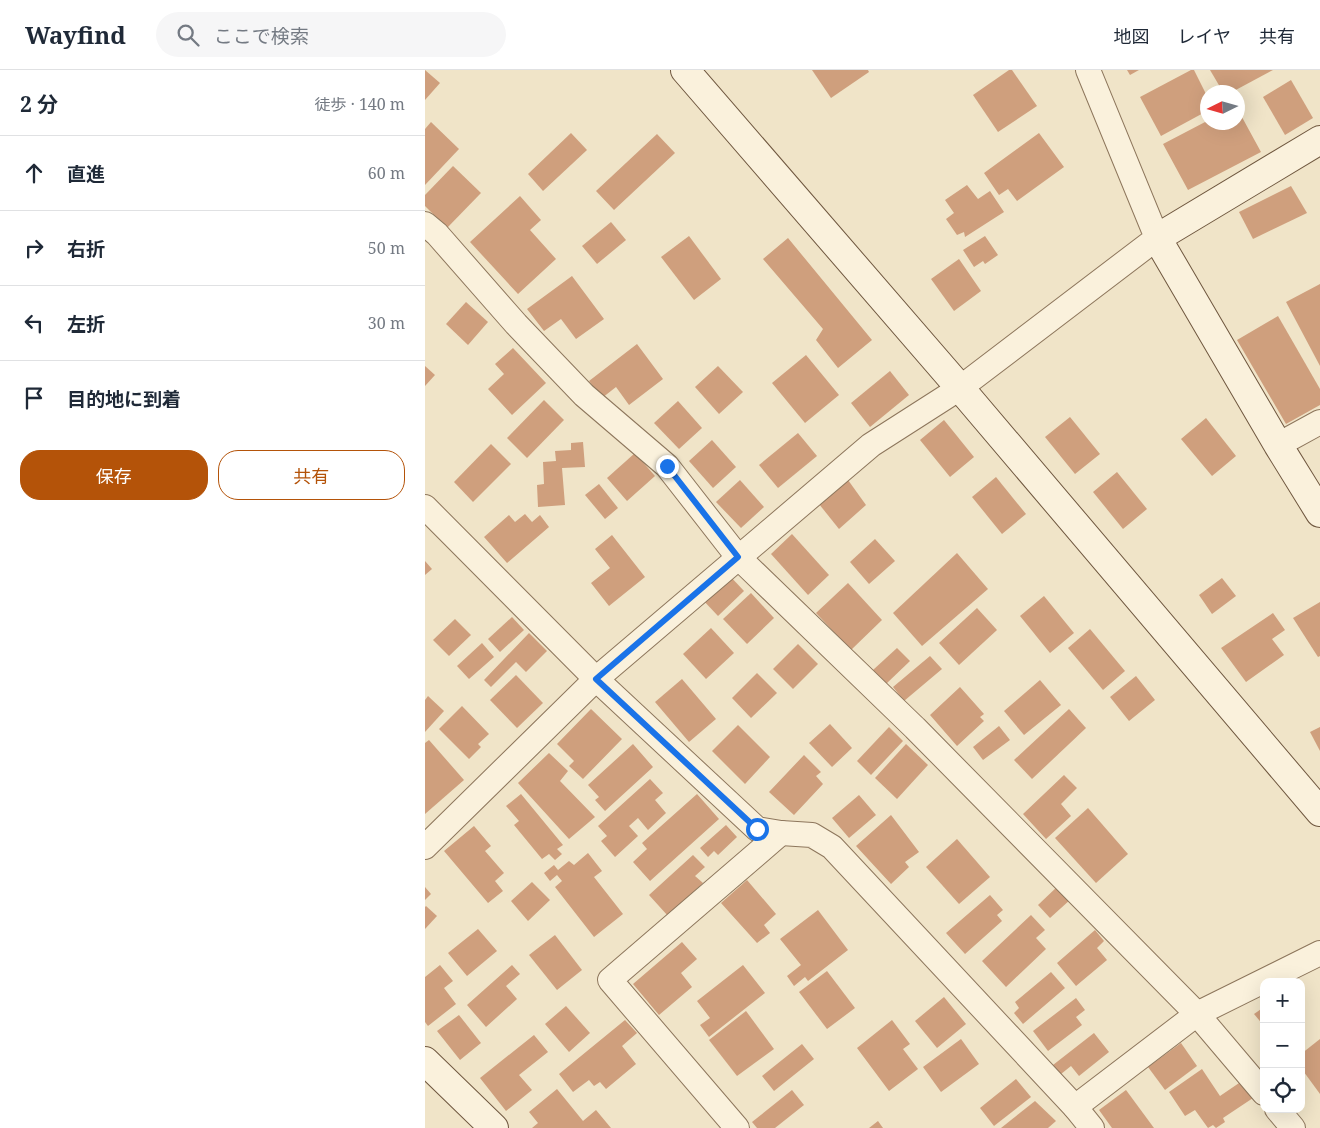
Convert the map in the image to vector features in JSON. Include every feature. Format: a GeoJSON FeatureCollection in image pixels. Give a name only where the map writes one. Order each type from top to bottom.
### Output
{"type":"FeatureCollection","features":[{"type":"Feature","properties":{"kind":"street"},"geometry":{"type":"LineString","coordinates":[[685,70],[960,388],[1320,812]]}},
{"type":"Feature","properties":{"kind":"street"},"geometry":{"type":"LineString","coordinates":[[1088,70],[1157,238],[1320,513]]}},
{"type":"Feature","properties":{"kind":"street"},"geometry":{"type":"LineString","coordinates":[[425,847],[596,679],[871,445],[960,388],[1157,238],[1320,140]]}},
{"type":"Feature","properties":{"kind":"street"},"geometry":{"type":"LineString","coordinates":[[425,224],[437,234],[516,324],[584,395],[667,466],[738,557],[915,728],[1197,1014],[1260,1088]]}},
{"type":"Feature","properties":{"kind":"street"},"geometry":{"type":"LineString","coordinates":[[1278,445],[1320,422]]}},
{"type":"Feature","properties":{"kind":"street"},"geometry":{"type":"LineString","coordinates":[[425,507],[596,679],[757,829],[812,835],[833,847],[1075,1107],[1092,1128]]}},
{"type":"Feature","properties":{"kind":"street"},"geometry":{"type":"LineString","coordinates":[[737,1128],[610,980],[781,833]]}},
{"type":"Feature","properties":{"kind":"street"},"geometry":{"type":"LineString","coordinates":[[1075,1107],[1197,1014],[1320,953]]}},
{"type":"Feature","properties":{"kind":"street"},"geometry":{"type":"LineString","coordinates":[[425,1061],[494,1128]]}},
{"type":"Feature","properties":{"kind":"street"},"geometry":{"type":"LineString","coordinates":[[1280,1113],[1293,1128]]}},
{"type":"Feature","properties":{"kind":"building"},"geometry":{"type":"Polygon","coordinates":[[[425,70],[440,83],[425,100],[425,70]]]}},
{"type":"Feature","properties":{"kind":"building"},"geometry":{"type":"Polygon","coordinates":[[[812,70],[868,70],[869,72],[831,98],[812,70]]]}},
{"type":"Feature","properties":{"kind":"building"},"geometry":{"type":"Polygon","coordinates":[[[1009,70],[1012,70],[1037,106],[998,132],[973,95],[1009,70]]]}},
{"type":"Feature","properties":{"kind":"building"},"geometry":{"type":"Polygon","coordinates":[[[1127,70],[1139,70],[1130,75],[1127,70]]]}},
{"type":"Feature","properties":{"kind":"building"},"geometry":{"type":"Polygon","coordinates":[[[1191,70],[1194,70],[1202,85],[1200,115],[1161,136],[1140,97],[1191,70]]]}},
{"type":"Feature","properties":{"kind":"building"},"geometry":{"type":"Polygon","coordinates":[[[1210,70],[1273,70],[1245,85],[1219,85],[1210,70]]]}},
{"type":"Feature","properties":{"kind":"building"},"geometry":{"type":"Polygon","coordinates":[[[1291,80],[1313,118],[1285,135],[1263,97],[1291,80]]]}},
{"type":"Feature","properties":{"kind":"building"},"geometry":{"type":"Polygon","coordinates":[[[431,122],[459,149],[425,185],[425,129],[431,122]]]}},
{"type":"Feature","properties":{"kind":"building"},"geometry":{"type":"Polygon","coordinates":[[[1245,123],[1261,152],[1188,190],[1163,144],[1200,125],[1200,130],[1245,130],[1245,123]]]}},
{"type":"Feature","properties":{"kind":"building"},"geometry":{"type":"Polygon","coordinates":[[[571,133],[587,150],[543,191],[528,174],[571,133]]]}},
{"type":"Feature","properties":{"kind":"building"},"geometry":{"type":"Polygon","coordinates":[[[1039,133],[1064,167],[1017,201],[1008,189],[999,195],[984,173],[1039,133]]]}},
{"type":"Feature","properties":{"kind":"building"},"geometry":{"type":"Polygon","coordinates":[[[657,134],[675,153],[614,210],[596,191],[657,134]]]}},
{"type":"Feature","properties":{"kind":"building"},"geometry":{"type":"Polygon","coordinates":[[[453,166],[481,193],[447,228],[425,206],[425,195],[453,166]]]}},
{"type":"Feature","properties":{"kind":"building"},"geometry":{"type":"Polygon","coordinates":[[[967,185],[978,199],[990,191],[1004,212],[965,237],[964,232],[957,235],[946,219],[954,213],[945,200],[967,185]]]}},
{"type":"Feature","properties":{"kind":"building"},"geometry":{"type":"Polygon","coordinates":[[[1291,186],[1307,213],[1253,239],[1239,212],[1291,186]]]}},
{"type":"Feature","properties":{"kind":"building"},"geometry":{"type":"Polygon","coordinates":[[[520,196],[541,220],[530,230],[556,259],[518,294],[470,242],[520,196]]]}},
{"type":"Feature","properties":{"kind":"building"},"geometry":{"type":"Polygon","coordinates":[[[611,222],[626,240],[597,264],[582,246],[611,222]]]}},
{"type":"Feature","properties":{"kind":"building"},"geometry":{"type":"Polygon","coordinates":[[[689,236],[721,279],[694,300],[661,257],[689,236]]]}},
{"type":"Feature","properties":{"kind":"building"},"geometry":{"type":"Polygon","coordinates":[[[985,236],[998,255],[985,264],[983,261],[974,267],[963,250],[985,236]]]}},
{"type":"Feature","properties":{"kind":"building"},"geometry":{"type":"Polygon","coordinates":[[[788,238],[872,340],[838,368],[816,340],[823,329],[763,259],[788,238]]]}},
{"type":"Feature","properties":{"kind":"building"},"geometry":{"type":"Polygon","coordinates":[[[959,259],[981,291],[954,311],[931,279],[959,259]]]}},
{"type":"Feature","properties":{"kind":"building"},"geometry":{"type":"Polygon","coordinates":[[[572,276],[604,319],[576,339],[561,319],[544,331],[527,309],[572,276]]]}},
{"type":"Feature","properties":{"kind":"building"},"geometry":{"type":"Polygon","coordinates":[[[1320,284],[1320,366],[1286,302],[1320,284]]]}},
{"type":"Feature","properties":{"kind":"building"},"geometry":{"type":"Polygon","coordinates":[[[466,302],[488,322],[468,345],[446,324],[466,302]]]}},
{"type":"Feature","properties":{"kind":"building"},"geometry":{"type":"Polygon","coordinates":[[[1278,316],[1320,389],[1320,405],[1286,424],[1237,340],[1278,316]]]}},
{"type":"Feature","properties":{"kind":"building"},"geometry":{"type":"Polygon","coordinates":[[[637,344],[663,379],[629,405],[616,387],[602,398],[589,381],[637,344]]]}},
{"type":"Feature","properties":{"kind":"building"},"geometry":{"type":"Polygon","coordinates":[[[513,348],[546,383],[512,415],[488,389],[504,374],[495,364],[513,348]]]}},
{"type":"Feature","properties":{"kind":"building"},"geometry":{"type":"Polygon","coordinates":[[[806,355],[839,395],[805,423],[772,383],[806,355]]]}},
{"type":"Feature","properties":{"kind":"building"},"geometry":{"type":"Polygon","coordinates":[[[425,366],[435,375],[425,386],[425,366]]]}},
{"type":"Feature","properties":{"kind":"building"},"geometry":{"type":"Polygon","coordinates":[[[718,366],[743,392],[719,414],[695,387],[718,366]]]}},
{"type":"Feature","properties":{"kind":"building"},"geometry":{"type":"Polygon","coordinates":[[[890,371],[909,395],[870,427],[851,403],[890,371]]]}},
{"type":"Feature","properties":{"kind":"building"},"geometry":{"type":"Polygon","coordinates":[[[544,400],[564,420],[527,458],[507,438],[544,400]]]}},
{"type":"Feature","properties":{"kind":"building"},"geometry":{"type":"Polygon","coordinates":[[[678,401],[702,428],[679,449],[654,423],[678,401]]]}},
{"type":"Feature","properties":{"kind":"building"},"geometry":{"type":"Polygon","coordinates":[[[1070,417],[1100,454],[1075,474],[1045,437],[1070,417]]]}},
{"type":"Feature","properties":{"kind":"building"},"geometry":{"type":"Polygon","coordinates":[[[1206,418],[1236,456],[1212,476],[1181,439],[1206,418]]]}},
{"type":"Feature","properties":{"kind":"building"},"geometry":{"type":"Polygon","coordinates":[[[944,420],[974,457],[950,477],[920,440],[944,420]]]}},
{"type":"Feature","properties":{"kind":"building"},"geometry":{"type":"Polygon","coordinates":[[[798,433],[817,456],[778,488],[759,465],[798,433]]]}},
{"type":"Feature","properties":{"kind":"building"},"geometry":{"type":"Polygon","coordinates":[[[712,440],[736,467],[713,488],[689,461],[712,440]]]}},
{"type":"Feature","properties":{"kind":"building"},"geometry":{"type":"Polygon","coordinates":[[[583,442],[585,467],[562,468],[565,505],[538,507],[537,485],[544,484],[543,462],[556,461],[555,451],[571,450],[571,443],[583,442]]]}},
{"type":"Feature","properties":{"kind":"building"},"geometry":{"type":"Polygon","coordinates":[[[491,444],[511,464],[473,502],[454,482],[491,444]]]}},
{"type":"Feature","properties":{"kind":"building"},"geometry":{"type":"Polygon","coordinates":[[[635,453],[655,476],[627,501],[607,478],[635,453]]]}},
{"type":"Feature","properties":{"kind":"building"},"geometry":{"type":"Polygon","coordinates":[[[1117,472],[1147,509],[1123,529],[1093,492],[1117,472]]]}},
{"type":"Feature","properties":{"kind":"building"},"geometry":{"type":"Polygon","coordinates":[[[996,477],[1026,514],[1002,534],[972,497],[996,477]]]}},
{"type":"Feature","properties":{"kind":"building"},"geometry":{"type":"Polygon","coordinates":[[[740,480],[764,507],[741,528],[716,502],[740,480]]]}},
{"type":"Feature","properties":{"kind":"building"},"geometry":{"type":"Polygon","coordinates":[[[848,480],[866,505],[839,529],[819,504],[848,480]]]}},
{"type":"Feature","properties":{"kind":"building"},"geometry":{"type":"Polygon","coordinates":[[[599,484],[618,508],[605,519],[585,495],[599,484]]]}},
{"type":"Feature","properties":{"kind":"building"},"geometry":{"type":"Polygon","coordinates":[[[525,514],[532,522],[540,515],[549,527],[507,563],[484,537],[509,515],[515,522],[525,514]]]}},
{"type":"Feature","properties":{"kind":"building"},"geometry":{"type":"Polygon","coordinates":[[[792,534],[829,575],[808,595],[771,554],[792,534]]]}},
{"type":"Feature","properties":{"kind":"building"},"geometry":{"type":"Polygon","coordinates":[[[612,535],[645,577],[609,606],[591,583],[610,568],[595,549],[612,535]]]}},
{"type":"Feature","properties":{"kind":"building"},"geometry":{"type":"Polygon","coordinates":[[[875,539],[895,561],[869,584],[850,562],[875,539]]]}},
{"type":"Feature","properties":{"kind":"building"},"geometry":{"type":"Polygon","coordinates":[[[957,553],[988,589],[922,646],[893,613],[957,553]]]}},
{"type":"Feature","properties":{"kind":"building"},"geometry":{"type":"Polygon","coordinates":[[[425,561],[432,569],[425,575],[425,561]]]}},
{"type":"Feature","properties":{"kind":"building"},"geometry":{"type":"Polygon","coordinates":[[[728,574],[744,591],[718,616],[702,599],[728,574]]]}},
{"type":"Feature","properties":{"kind":"building"},"geometry":{"type":"Polygon","coordinates":[[[1222,578],[1236,596],[1212,614],[1199,595],[1222,578]]]}},
{"type":"Feature","properties":{"kind":"building"},"geometry":{"type":"Polygon","coordinates":[[[848,583],[882,620],[851,650],[816,613],[848,583]]]}},
{"type":"Feature","properties":{"kind":"building"},"geometry":{"type":"Polygon","coordinates":[[[751,593],[774,618],[747,644],[723,619],[751,593]]]}},
{"type":"Feature","properties":{"kind":"building"},"geometry":{"type":"Polygon","coordinates":[[[1044,596],[1074,633],[1050,653],[1020,616],[1044,596]]]}},
{"type":"Feature","properties":{"kind":"building"},"geometry":{"type":"Polygon","coordinates":[[[1320,602],[1320,656],[1318,657],[1293,618],[1320,602]]]}},
{"type":"Feature","properties":{"kind":"building"},"geometry":{"type":"Polygon","coordinates":[[[977,608],[997,630],[959,665],[939,643],[977,608]]]}},
{"type":"Feature","properties":{"kind":"building"},"geometry":{"type":"Polygon","coordinates":[[[1273,613],[1285,630],[1272,639],[1284,655],[1246,682],[1221,648],[1273,613]]]}},
{"type":"Feature","properties":{"kind":"building"},"geometry":{"type":"Polygon","coordinates":[[[512,617],[524,630],[500,652],[488,639],[512,617]]]}},
{"type":"Feature","properties":{"kind":"building"},"geometry":{"type":"Polygon","coordinates":[[[455,619],[471,635],[449,656],[433,640],[455,619]]]}},
{"type":"Feature","properties":{"kind":"building"},"geometry":{"type":"Polygon","coordinates":[[[711,628],[734,653],[706,679],[683,654],[711,628]]]}},
{"type":"Feature","properties":{"kind":"building"},"geometry":{"type":"Polygon","coordinates":[[[1090,629],[1125,671],[1103,690],[1068,648],[1090,629]]]}},
{"type":"Feature","properties":{"kind":"building"},"geometry":{"type":"Polygon","coordinates":[[[529,633],[547,651],[526,672],[516,662],[491,687],[484,680],[529,633]]]}},
{"type":"Feature","properties":{"kind":"building"},"geometry":{"type":"Polygon","coordinates":[[[482,643],[494,657],[469,679],[457,666],[482,643]]]}},
{"type":"Feature","properties":{"kind":"building"},"geometry":{"type":"Polygon","coordinates":[[[798,644],[818,664],[793,689],[773,669],[798,644]]]}},
{"type":"Feature","properties":{"kind":"building"},"geometry":{"type":"Polygon","coordinates":[[[897,648],[910,661],[886,684],[873,670],[897,648]]]}},
{"type":"Feature","properties":{"kind":"building"},"geometry":{"type":"Polygon","coordinates":[[[930,656],[942,669],[904,701],[893,687],[930,656]]]}},
{"type":"Feature","properties":{"kind":"building"},"geometry":{"type":"Polygon","coordinates":[[[757,673],[777,693],[751,718],[732,698],[757,673]]]}},
{"type":"Feature","properties":{"kind":"building"},"geometry":{"type":"Polygon","coordinates":[[[516,675],[543,703],[517,728],[490,700],[516,675]]]}},
{"type":"Feature","properties":{"kind":"building"},"geometry":{"type":"Polygon","coordinates":[[[1136,676],[1155,700],[1129,721],[1110,697],[1136,676]]]}},
{"type":"Feature","properties":{"kind":"building"},"geometry":{"type":"Polygon","coordinates":[[[682,679],[716,719],[689,742],[655,702],[682,679]]]}},
{"type":"Feature","properties":{"kind":"building"},"geometry":{"type":"Polygon","coordinates":[[[1040,680],[1061,705],[1024,735],[1004,711],[1040,680]]]}},
{"type":"Feature","properties":{"kind":"building"},"geometry":{"type":"Polygon","coordinates":[[[960,687],[984,714],[980,717],[984,721],[957,746],[930,715],[960,687]]]}},
{"type":"Feature","properties":{"kind":"building"},"geometry":{"type":"Polygon","coordinates":[[[428,696],[444,711],[425,732],[425,700],[428,696]]]}},
{"type":"Feature","properties":{"kind":"building"},"geometry":{"type":"Polygon","coordinates":[[[462,706],[489,734],[478,744],[481,747],[469,759],[439,729],[462,706]]]}},
{"type":"Feature","properties":{"kind":"building"},"geometry":{"type":"Polygon","coordinates":[[[591,709],[622,739],[583,779],[569,766],[574,761],[557,744],[591,709]]]}},
{"type":"Feature","properties":{"kind":"building"},"geometry":{"type":"Polygon","coordinates":[[[1069,709],[1086,728],[1032,779],[1014,760],[1069,709]]]}},
{"type":"Feature","properties":{"kind":"building"},"geometry":{"type":"Polygon","coordinates":[[[830,724],[852,748],[832,767],[809,743],[830,724]]]}},
{"type":"Feature","properties":{"kind":"building"},"geometry":{"type":"Polygon","coordinates":[[[738,725],[770,757],[745,784],[712,751],[738,725]]]}},
{"type":"Feature","properties":{"kind":"building"},"geometry":{"type":"Polygon","coordinates":[[[999,726],[1010,740],[983,760],[973,747],[999,726]]]}},
{"type":"Feature","properties":{"kind":"building"},"geometry":{"type":"Polygon","coordinates":[[[889,727],[903,741],[871,775],[857,761],[889,727]]]}},
{"type":"Feature","properties":{"kind":"building"},"geometry":{"type":"Polygon","coordinates":[[[1320,727],[1320,751],[1310,732],[1320,727]]]}},
{"type":"Feature","properties":{"kind":"building"},"geometry":{"type":"Polygon","coordinates":[[[429,740],[464,780],[425,814],[425,743],[429,740]]]}},
{"type":"Feature","properties":{"kind":"building"},"geometry":{"type":"Polygon","coordinates":[[[633,744],[653,767],[605,811],[595,800],[599,797],[588,785],[633,744]]]}},
{"type":"Feature","properties":{"kind":"building"},"geometry":{"type":"Polygon","coordinates":[[[906,744],[928,765],[897,799],[875,778],[906,744]]]}},
{"type":"Feature","properties":{"kind":"building"},"geometry":{"type":"Polygon","coordinates":[[[549,753],[568,771],[560,781],[595,817],[569,839],[518,783],[549,753]]]}},
{"type":"Feature","properties":{"kind":"building"},"geometry":{"type":"Polygon","coordinates":[[[804,755],[821,772],[816,776],[823,784],[794,815],[769,792],[804,755]]]}},
{"type":"Feature","properties":{"kind":"building"},"geometry":{"type":"Polygon","coordinates":[[[1064,775],[1077,788],[1061,804],[1071,816],[1046,839],[1023,814],[1064,775]]]}},
{"type":"Feature","properties":{"kind":"building"},"geometry":{"type":"Polygon","coordinates":[[[650,779],[663,793],[655,800],[666,813],[648,830],[638,818],[629,826],[638,836],[615,857],[601,841],[607,836],[598,826],[650,779]]]}},
{"type":"Feature","properties":{"kind":"building"},"geometry":{"type":"Polygon","coordinates":[[[521,794],[563,845],[557,849],[562,854],[555,860],[549,854],[542,859],[514,825],[519,821],[506,806],[521,794]]]}},
{"type":"Feature","properties":{"kind":"building"},"geometry":{"type":"Polygon","coordinates":[[[697,794],[719,819],[650,881],[633,862],[647,849],[642,843],[697,794]]]}},
{"type":"Feature","properties":{"kind":"building"},"geometry":{"type":"Polygon","coordinates":[[[859,795],[876,815],[849,838],[832,818],[859,795]]]}},
{"type":"Feature","properties":{"kind":"building"},"geometry":{"type":"Polygon","coordinates":[[[1088,808],[1128,854],[1096,883],[1055,838],[1088,808]]]}},
{"type":"Feature","properties":{"kind":"building"},"geometry":{"type":"Polygon","coordinates":[[[891,815],[919,852],[905,862],[909,867],[891,884],[856,846],[891,815]]]}},
{"type":"Feature","properties":{"kind":"building"},"geometry":{"type":"Polygon","coordinates":[[[726,825],[737,837],[718,855],[714,851],[708,857],[700,848],[726,825]]]}},
{"type":"Feature","properties":{"kind":"building"},"geometry":{"type":"Polygon","coordinates":[[[474,826],[491,846],[485,851],[504,873],[495,881],[503,891],[488,903],[444,851],[474,826]]]}},
{"type":"Feature","properties":{"kind":"building"},"geometry":{"type":"Polygon","coordinates":[[[957,839],[990,877],[959,904],[926,867],[957,839]]]}},
{"type":"Feature","properties":{"kind":"building"},"geometry":{"type":"Polygon","coordinates":[[[588,853],[602,871],[594,877],[623,914],[594,937],[555,887],[562,881],[557,875],[550,881],[544,873],[554,865],[558,870],[569,861],[574,865],[588,853]]]}},
{"type":"Feature","properties":{"kind":"building"},"geometry":{"type":"Polygon","coordinates":[[[693,855],[705,867],[695,876],[703,883],[668,916],[649,895],[693,855]]]}},
{"type":"Feature","properties":{"kind":"building"},"geometry":{"type":"Polygon","coordinates":[[[747,880],[776,914],[764,925],[770,933],[757,943],[721,903],[747,880]]]}},
{"type":"Feature","properties":{"kind":"building"},"geometry":{"type":"Polygon","coordinates":[[[532,882],[550,900],[528,921],[511,901],[532,882]]]}},
{"type":"Feature","properties":{"kind":"building"},"geometry":{"type":"Polygon","coordinates":[[[1059,885],[1071,899],[1050,918],[1038,905],[1059,885]]]}},
{"type":"Feature","properties":{"kind":"building"},"geometry":{"type":"Polygon","coordinates":[[[425,887],[431,894],[425,900],[425,887]]]}},
{"type":"Feature","properties":{"kind":"building"},"geometry":{"type":"Polygon","coordinates":[[[990,895],[1003,910],[997,915],[1002,921],[965,954],[946,933],[990,895]]]}},
{"type":"Feature","properties":{"kind":"building"},"geometry":{"type":"Polygon","coordinates":[[[425,907],[437,916],[425,929],[425,907]]]}},
{"type":"Feature","properties":{"kind":"building"},"geometry":{"type":"Polygon","coordinates":[[[818,910],[848,950],[808,981],[805,977],[794,986],[787,976],[801,965],[780,939],[818,910]]]}},
{"type":"Feature","properties":{"kind":"building"},"geometry":{"type":"Polygon","coordinates":[[[1031,915],[1045,930],[1036,938],[1046,949],[1006,987],[982,961],[1031,915]]]}},
{"type":"Feature","properties":{"kind":"building"},"geometry":{"type":"Polygon","coordinates":[[[478,929],[497,951],[467,976],[448,953],[478,929]]]}},
{"type":"Feature","properties":{"kind":"building"},"geometry":{"type":"Polygon","coordinates":[[[1095,930],[1104,941],[1097,948],[1107,960],[1076,986],[1057,963],[1095,930]]]}},
{"type":"Feature","properties":{"kind":"building"},"geometry":{"type":"Polygon","coordinates":[[[555,935],[582,970],[557,990],[529,955],[555,935]]]}},
{"type":"Feature","properties":{"kind":"building"},"geometry":{"type":"Polygon","coordinates":[[[682,942],[697,959],[681,973],[692,987],[659,1015],[633,984],[682,942]]]}},
{"type":"Feature","properties":{"kind":"building"},"geometry":{"type":"Polygon","coordinates":[[[440,965],[453,981],[444,988],[456,1004],[428,1026],[425,1022],[425,977],[440,965]]]}},
{"type":"Feature","properties":{"kind":"building"},"geometry":{"type":"Polygon","coordinates":[[[512,965],[520,974],[506,986],[517,999],[486,1027],[467,1005],[512,965]]]}},
{"type":"Feature","properties":{"kind":"building"},"geometry":{"type":"Polygon","coordinates":[[[743,965],[765,993],[709,1037],[700,1025],[710,1018],[697,1001],[743,965]]]}},
{"type":"Feature","properties":{"kind":"building"},"geometry":{"type":"Polygon","coordinates":[[[827,971],[855,1008],[827,1029],[799,992],[827,971]]]}},
{"type":"Feature","properties":{"kind":"building"},"geometry":{"type":"Polygon","coordinates":[[[1051,972],[1065,988],[1023,1024],[1014,1013],[1019,1008],[1015,1002],[1051,972]]]}},
{"type":"Feature","properties":{"kind":"building"},"geometry":{"type":"Polygon","coordinates":[[[944,997],[966,1024],[937,1048],[915,1021],[944,997]]]}},
{"type":"Feature","properties":{"kind":"building"},"geometry":{"type":"Polygon","coordinates":[[[1076,998],[1085,1010],[1076,1017],[1082,1025],[1048,1051],[1033,1031],[1076,998]]]}},
{"type":"Feature","properties":{"kind":"building"},"geometry":{"type":"Polygon","coordinates":[[[566,1006],[590,1033],[569,1052],[545,1024],[566,1006]]]}},
{"type":"Feature","properties":{"kind":"building"},"geometry":{"type":"Polygon","coordinates":[[[1260,1010],[1260,1021],[1254,1014],[1260,1010]]]}},
{"type":"Feature","properties":{"kind":"building"},"geometry":{"type":"Polygon","coordinates":[[[746,1011],[774,1049],[737,1076],[709,1040],[746,1011]]]}},
{"type":"Feature","properties":{"kind":"building"},"geometry":{"type":"Polygon","coordinates":[[[459,1015],[481,1043],[460,1060],[437,1031],[459,1015]]]}},
{"type":"Feature","properties":{"kind":"building"},"geometry":{"type":"Polygon","coordinates":[[[625,1020],[637,1033],[622,1046],[636,1064],[606,1089],[600,1082],[594,1086],[589,1080],[573,1092],[559,1074],[625,1020]]]}},
{"type":"Feature","properties":{"kind":"building"},"geometry":{"type":"Polygon","coordinates":[[[892,1020],[910,1044],[903,1049],[918,1069],[889,1091],[857,1048],[892,1020]]]}},
{"type":"Feature","properties":{"kind":"building"},"geometry":{"type":"Polygon","coordinates":[[[1094,1033],[1109,1052],[1079,1076],[1071,1066],[1061,1074],[1053,1065],[1094,1033]]]}},
{"type":"Feature","properties":{"kind":"building"},"geometry":{"type":"Polygon","coordinates":[[[534,1035],[548,1052],[519,1075],[532,1090],[506,1111],[480,1078],[534,1035]]]}},
{"type":"Feature","properties":{"kind":"building"},"geometry":{"type":"Polygon","coordinates":[[[961,1039],[979,1064],[941,1092],[923,1067],[961,1039]]]}},
{"type":"Feature","properties":{"kind":"building"},"geometry":{"type":"Polygon","coordinates":[[[1320,1039],[1320,1094],[1305,1073],[1305,1051],[1320,1039]]]}},
{"type":"Feature","properties":{"kind":"building"},"geometry":{"type":"Polygon","coordinates":[[[1181,1043],[1197,1066],[1165,1090],[1148,1067],[1181,1043]]]}},
{"type":"Feature","properties":{"kind":"building"},"geometry":{"type":"Polygon","coordinates":[[[802,1044],[814,1059],[774,1091],[762,1076],[802,1044]]]}},
{"type":"Feature","properties":{"kind":"building"},"geometry":{"type":"Polygon","coordinates":[[[1202,1069],[1220,1096],[1242,1081],[1253,1098],[1223,1118],[1225,1122],[1216,1128],[1213,1125],[1208,1128],[1195,1110],[1185,1116],[1169,1092],[1202,1069]]]}},
{"type":"Feature","properties":{"kind":"building"},"geometry":{"type":"Polygon","coordinates":[[[1016,1079],[1031,1097],[994,1126],[980,1108],[1016,1079]]]}},
{"type":"Feature","properties":{"kind":"building"},"geometry":{"type":"Polygon","coordinates":[[[557,1089],[583,1121],[596,1110],[611,1128],[532,1128],[538,1123],[529,1112],[557,1089]]]}},
{"type":"Feature","properties":{"kind":"building"},"geometry":{"type":"Polygon","coordinates":[[[792,1090],[804,1105],[775,1128],[757,1128],[752,1122],[792,1090]]]}},
{"type":"Feature","properties":{"kind":"building"},"geometry":{"type":"Polygon","coordinates":[[[1126,1090],[1154,1128],[1112,1128],[1099,1110],[1126,1090]]]}},
{"type":"Feature","properties":{"kind":"building"},"geometry":{"type":"Polygon","coordinates":[[[1035,1101],[1056,1121],[1048,1128],[1001,1128],[1035,1101]]]}},
{"type":"Feature","properties":{"kind":"building"},"geometry":{"type":"Polygon","coordinates":[[[878,1121],[883,1128],[869,1128],[878,1121]]]}},
{"type":"Feature","properties":{"kind":"route"},"geometry":{"type":"LineString","coordinates":[[667,466],[738,557],[596,679],[757,829]]}}]}
